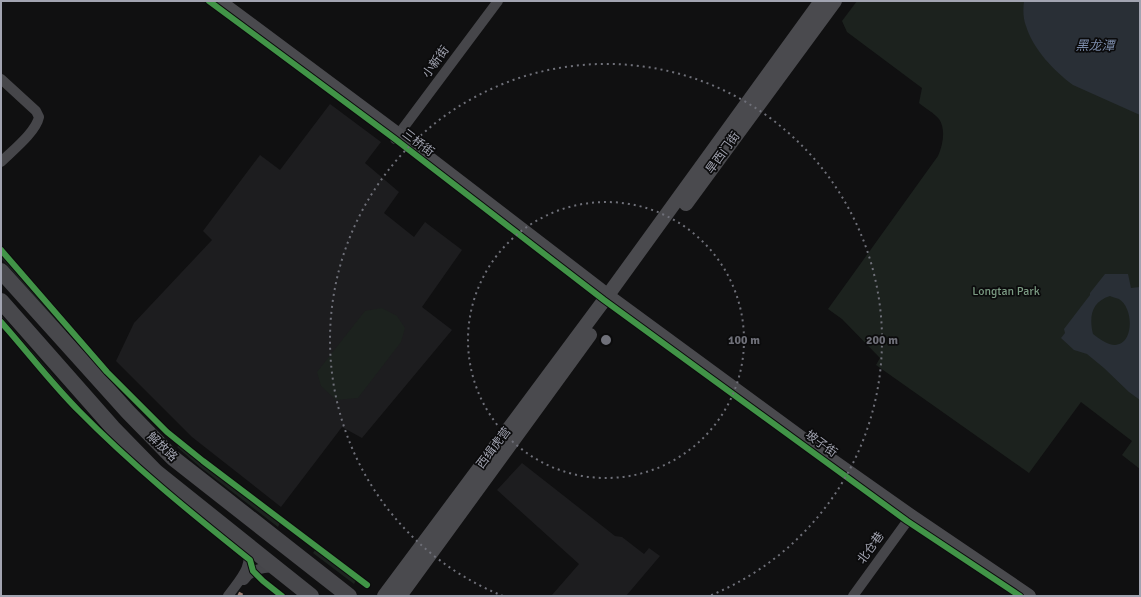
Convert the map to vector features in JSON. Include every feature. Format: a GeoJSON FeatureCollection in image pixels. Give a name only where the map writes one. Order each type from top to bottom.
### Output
{"type":"FeatureCollection","features":[{"type":"Feature","properties":{"kind":"main road","name":"三桥街"},"geometry":{"type":"LineString","coordinates":[[209,1],[397,137]]}},
{"type":"Feature","properties":{"kind":"main road","name":"三桥街"},"geometry":{"type":"LineString","coordinates":[[218,1],[610,300]]}},
{"type":"Feature","properties":{"kind":"main road","name":"旱西门街"},"geometry":{"type":"LineString","coordinates":[[610,300],[821,1]]}},
{"type":"Feature","properties":{"kind":"main road","name":"旱西门街"},"geometry":{"type":"LineString","coordinates":[[610,300],[835,1]]}},
{"type":"Feature","properties":{"kind":"main road","name":"解放路"},"geometry":{"type":"LineString","coordinates":[[1,271],[128,412],[173,458],[349,596]]}},
{"type":"Feature","properties":{"kind":"main road","name":"坡子街"},"geometry":{"type":"LineString","coordinates":[[610,300],[909,518],[1020,596]]}},
{"type":"Feature","properties":{"kind":"main road","name":"西缉虎营"},"geometry":{"type":"LineString","coordinates":[[384,596],[610,300]]}},
{"type":"Feature","properties":{"kind":"main road","name":"西缉虎营"},"geometry":{"type":"LineString","coordinates":[[400,596],[610,300]]}},
{"type":"Feature","properties":{"kind":"main road","name":"解放路"},"geometry":{"type":"LineString","coordinates":[[1,302],[113,428],[156,472],[311,596]]}},
{"type":"Feature","properties":{"kind":"main road","name":"坡子街"},"geometry":{"type":"LineString","coordinates":[[909,518],[1030,596]]}},
{"type":"Feature","properties":{"kind":"street","name":"小新街"},"geometry":{"type":"LineString","coordinates":[[397,137],[498,1]]}},
{"type":"Feature","properties":{"kind":"street"},"geometry":{"type":"LineString","coordinates":[[1,79],[36,111],[39,117],[31,132],[1,162]]}},
{"type":"Feature","properties":{"kind":"street","name":"北仓巷"},"geometry":{"type":"LineString","coordinates":[[853,596],[909,518]]}},
{"type":"Feature","properties":{"kind":"street"},"geometry":{"type":"LineString","coordinates":[[228,596],[244,573],[250,560],[247,544]]}},
{"type":"Feature","properties":{"kind":"street"},"geometry":{"type":"LineString","coordinates":[[232,596],[247,576],[253,571],[260,568],[274,567]]}},
{"type":"Feature","properties":{"kind":"shaded area"},"geometry":{"type":"Polygon","coordinates":[[[330,104],[381,142],[365,163],[399,192],[384,213],[414,237],[425,222],[462,250],[422,307],[452,330],[362,438],[342,427],[281,507],[192,437],[116,361],[134,323],[212,240],[203,231],[260,155],[280,170],[330,104]]]}},
{"type":"Feature","properties":{"kind":"shaded area"},"geometry":{"type":"Polygon","coordinates":[[[522,463],[615,536],[622,537],[644,554],[649,548],[660,556],[626,596],[552,595],[579,564],[497,490],[522,463]]]}},
{"type":"Feature","properties":{"kind":"green space","name":"Longtan Park"},"geometry":{"type":"Polygon","coordinates":[[[857,1],[1140,1],[1140,469],[1122,455],[1132,441],[1081,402],[1029,473],[876,365],[880,358],[842,319],[828,309],[938,156],[943,137],[939,119],[919,103],[922,88],[847,32],[842,21],[857,1]]]}},
{"type":"Feature","properties":{"kind":"green space"},"geometry":{"type":"Polygon","coordinates":[[[1,254],[67,330],[65,332],[1,258],[1,254]]]}},
{"type":"Feature","properties":{"kind":"green space"},"geometry":{"type":"Polygon","coordinates":[[[382,308],[397,316],[405,328],[401,342],[358,398],[336,400],[321,386],[317,372],[365,311],[382,308]]]}},
{"type":"Feature","properties":{"kind":"green space"},"geometry":{"type":"Polygon","coordinates":[[[1,315],[79,406],[77,407],[1,319],[1,315]]]}},
{"type":"Feature","properties":{"kind":"green space"},"geometry":{"type":"Polygon","coordinates":[[[180,444],[203,464],[280,523],[278,527],[200,467],[177,447],[180,444]]]}},
{"type":"Feature","properties":{"kind":"green space"},"geometry":{"type":"Polygon","coordinates":[[[315,550],[356,580],[354,584],[313,553],[315,550]]]}},
{"type":"Feature","properties":{"kind":"water","name":"黑龙潭"},"geometry":{"type":"Polygon","coordinates":[[[1024,1],[1140,1],[1140,115],[1073,85],[1059,73],[1045,59],[1029,35],[1023,11],[1024,1]]]}},
{"type":"Feature","properties":{"kind":"water"},"geometry":{"type":"Polygon","coordinates":[[[1105,274],[1128,274],[1131,288],[1140,287],[1140,400],[1087,354],[1074,350],[1061,338],[1065,333],[1064,329],[1105,274]],[[1110,296],[1095,306],[1091,322],[1093,334],[1103,341],[1113,345],[1121,344],[1126,339],[1129,331],[1130,322],[1128,313],[1125,305],[1119,299],[1110,296]]]}},
{"type":"Feature","properties":{"kind":"marked path"},"geometry":{"type":"LineString","coordinates":[[238,594],[242,596]]}},
{"type":"Feature","properties":{"kind":"cycle path"},"geometry":{"type":"LineString","coordinates":[[209,1],[395,139],[604,300],[907,521],[1020,596]]}},
{"type":"Feature","properties":{"kind":"cycle path"},"geometry":{"type":"LineString","coordinates":[[1,250],[107,372],[167,432],[367,585]]}},
{"type":"Feature","properties":{"kind":"cycle path"},"geometry":{"type":"LineString","coordinates":[[1,322],[59,389],[99,431],[162,488],[250,560],[253,571],[282,596]]}}]}
